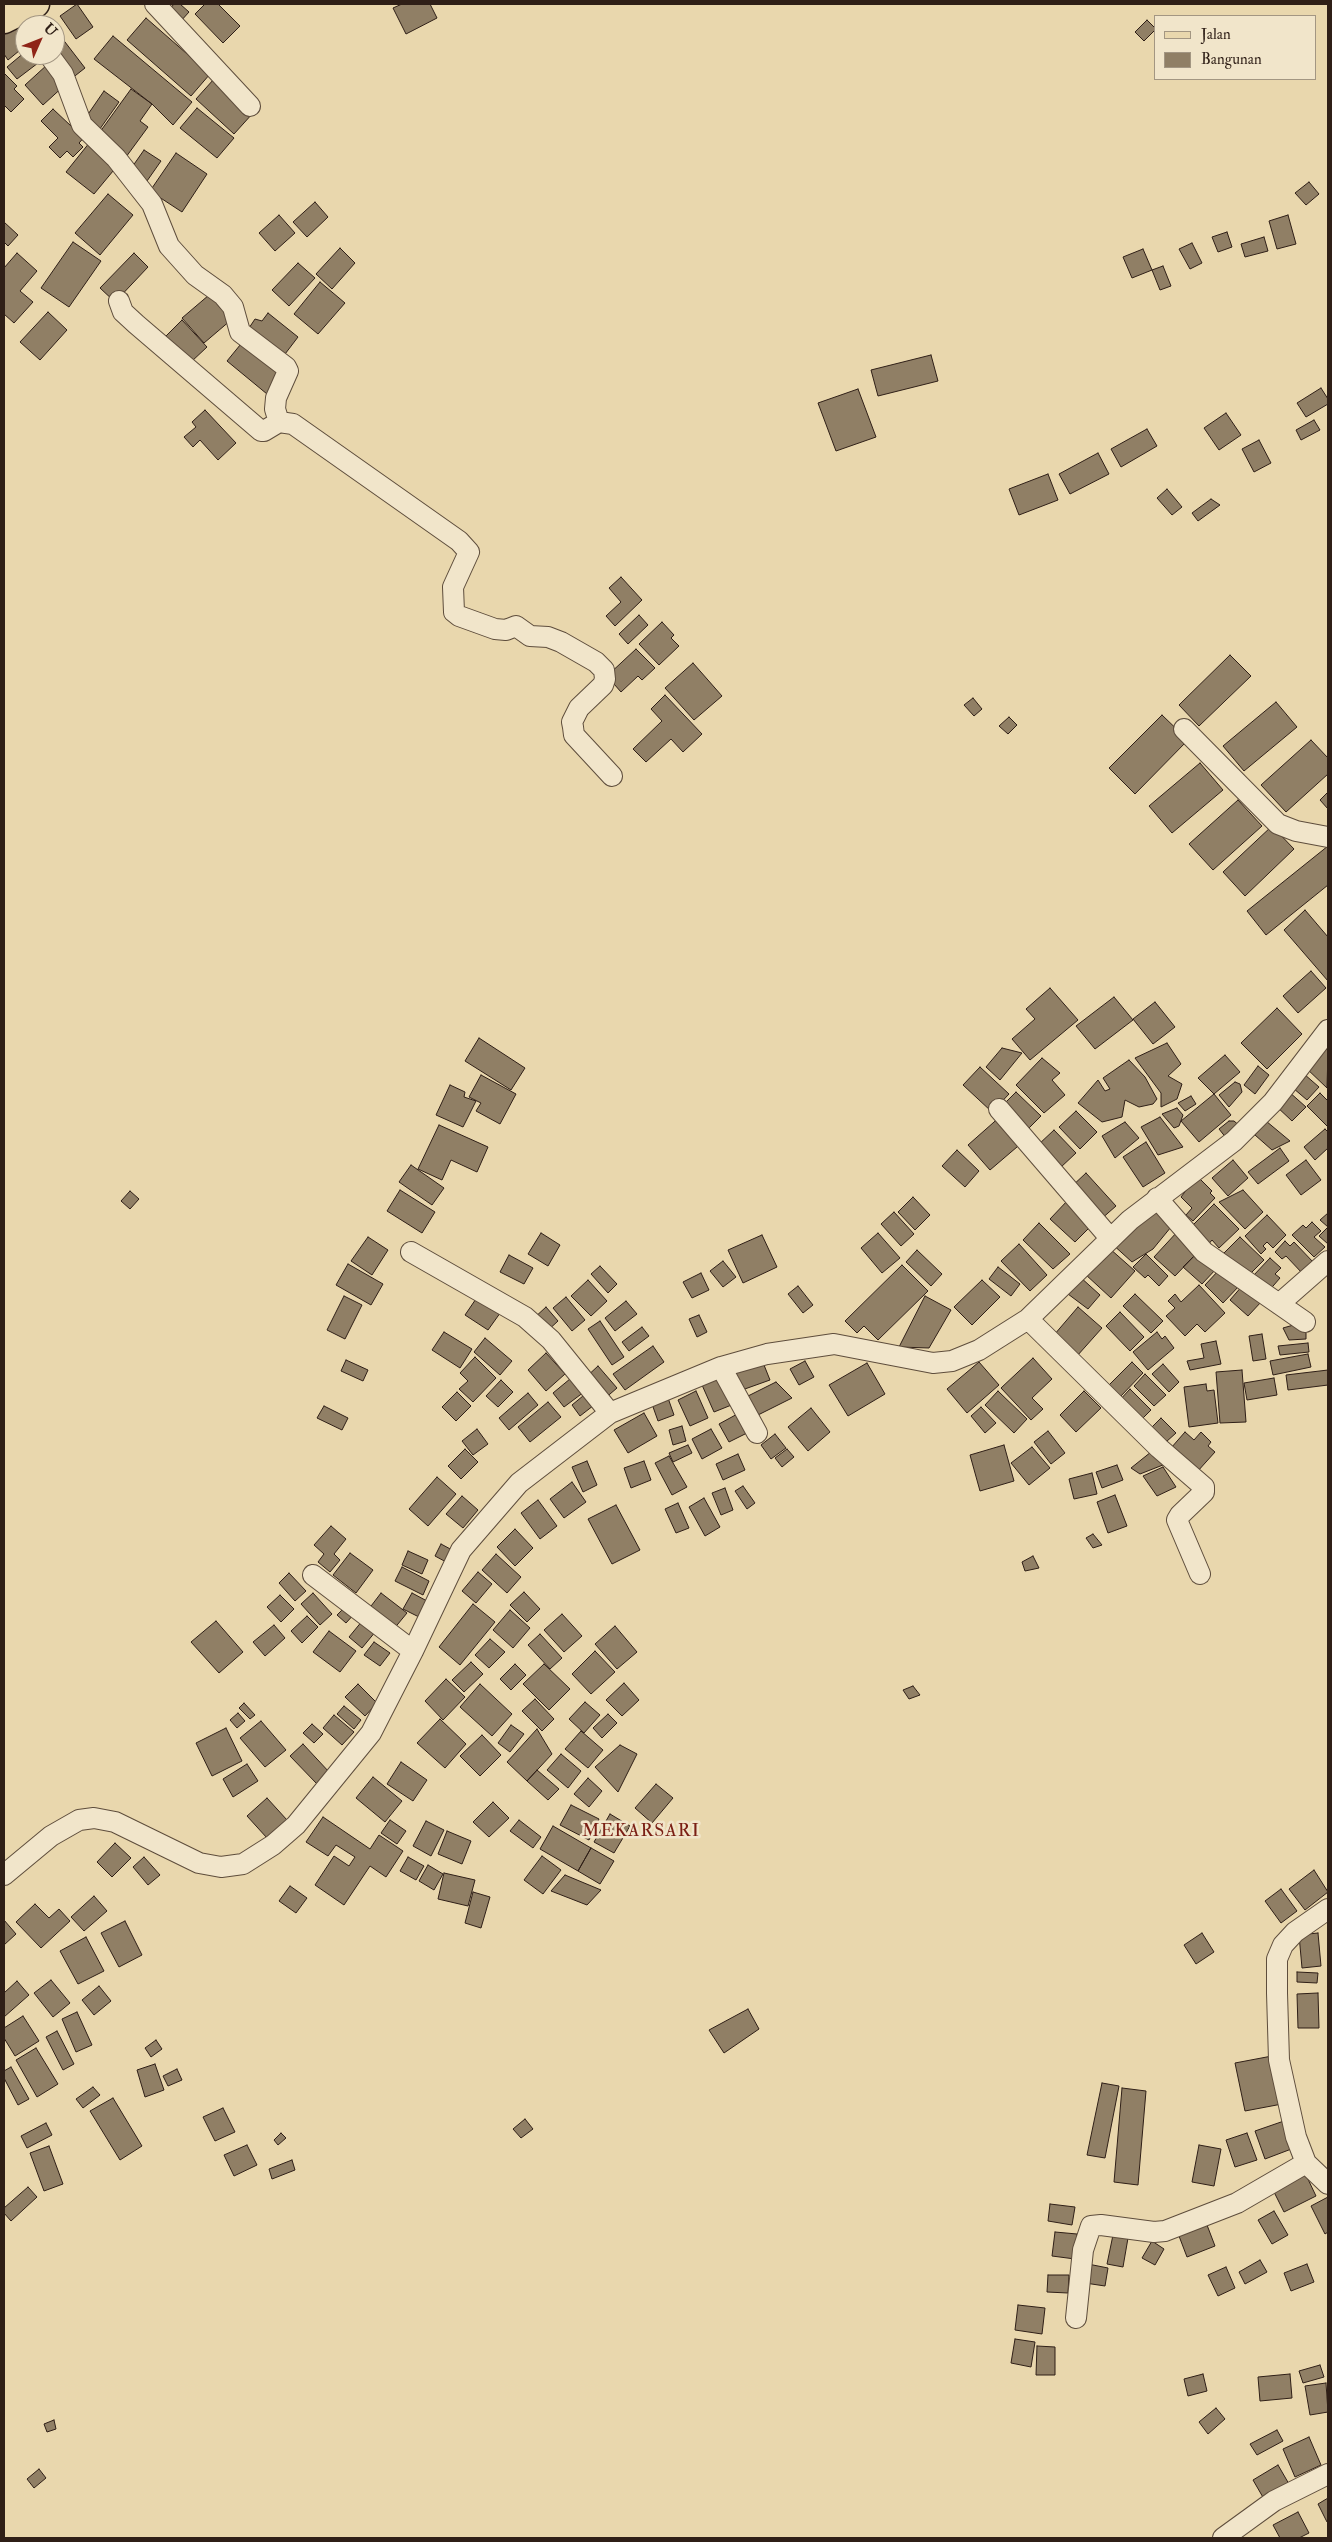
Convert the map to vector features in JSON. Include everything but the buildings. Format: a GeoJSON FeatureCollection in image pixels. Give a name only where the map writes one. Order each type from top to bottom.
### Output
{"type":"FeatureCollection","features":[{"type":"Feature","properties":{"kind":"street"},"geometry":{"type":"LineString","coordinates":[[155,4],[250,106]]}},
{"type":"Feature","properties":{"kind":"street"},"geometry":{"type":"LineString","coordinates":[[56,65],[63,74],[82,125],[116,158],[152,204],[169,246],[195,275],[233,307],[240,332],[286,367],[288,371],[286,379],[276,398],[275,409],[279,422]]}},
{"type":"Feature","properties":{"kind":"street"},"geometry":{"type":"LineString","coordinates":[[119,300],[123,312],[256,427],[264,431],[279,422],[292,424],[443,528],[467,549],[468,552],[453,587],[454,612],[459,616],[495,629],[506,630],[516,626],[530,636],[548,637],[561,642],[600,666],[604,670],[605,679],[603,685],[579,708],[572,722],[574,735],[612,776]]}},
{"type":"Feature","properties":{"kind":"street"},"geometry":{"type":"LineString","coordinates":[[1184,729],[1278,824],[1296,831],[1328,837]]}},
{"type":"Feature","properties":{"kind":"street"},"geometry":{"type":"LineString","coordinates":[[4,1875],[52,1836],[80,1820],[94,1818],[115,1822],[199,1863],[221,1867],[244,1864],[273,1845],[296,1825],[371,1733],[413,1651],[461,1550],[519,1483],[610,1413],[721,1367],[768,1354],[834,1344],[933,1363],[952,1360],[979,1350],[1028,1319],[1110,1238],[1157,1198],[1234,1141],[1278,1095],[1328,1030]]}},
{"type":"Feature","properties":{"kind":"street"},"geometry":{"type":"LineString","coordinates":[[999,1109],[1110,1238]]}},
{"type":"Feature","properties":{"kind":"street"},"geometry":{"type":"LineString","coordinates":[[1157,1198],[1204,1252],[1305,1322]]}},
{"type":"Feature","properties":{"kind":"street"},"geometry":{"type":"LineString","coordinates":[[411,1252],[525,1317],[551,1340],[610,1413]]}},
{"type":"Feature","properties":{"kind":"street"},"geometry":{"type":"LineString","coordinates":[[1279,1304],[1328,1261]]}},
{"type":"Feature","properties":{"kind":"street"},"geometry":{"type":"LineString","coordinates":[[1028,1319],[1159,1448],[1204,1486],[1204,1492],[1177,1520],[1200,1574]]}},
{"type":"Feature","properties":{"kind":"street"},"geometry":{"type":"LineString","coordinates":[[721,1367],[757,1433]]}},
{"type":"Feature","properties":{"kind":"street"},"geometry":{"type":"LineString","coordinates":[[312,1575],[413,1651]]}},
{"type":"Feature","properties":{"kind":"street"},"geometry":{"type":"LineString","coordinates":[[1328,1909],[1295,1932],[1283,1946],[1277,1959],[1279,2060],[1296,2137],[1306,2163],[1328,2184]]}},
{"type":"Feature","properties":{"kind":"street"},"geometry":{"type":"LineString","coordinates":[[1076,2318],[1083,2250],[1090,2226],[1095,2224],[1154,2232],[1165,2231],[1236,2203],[1306,2163]]}},
{"type":"Feature","properties":{"kind":"street"},"geometry":{"type":"LineString","coordinates":[[1222,2538],[1274,2501],[1328,2474]]}},
{"type":"Feature","properties":{"kind":"district","name":"MEKARSARI"},"geometry":{"type":"Point","coordinates":[641,1832]}}]}
